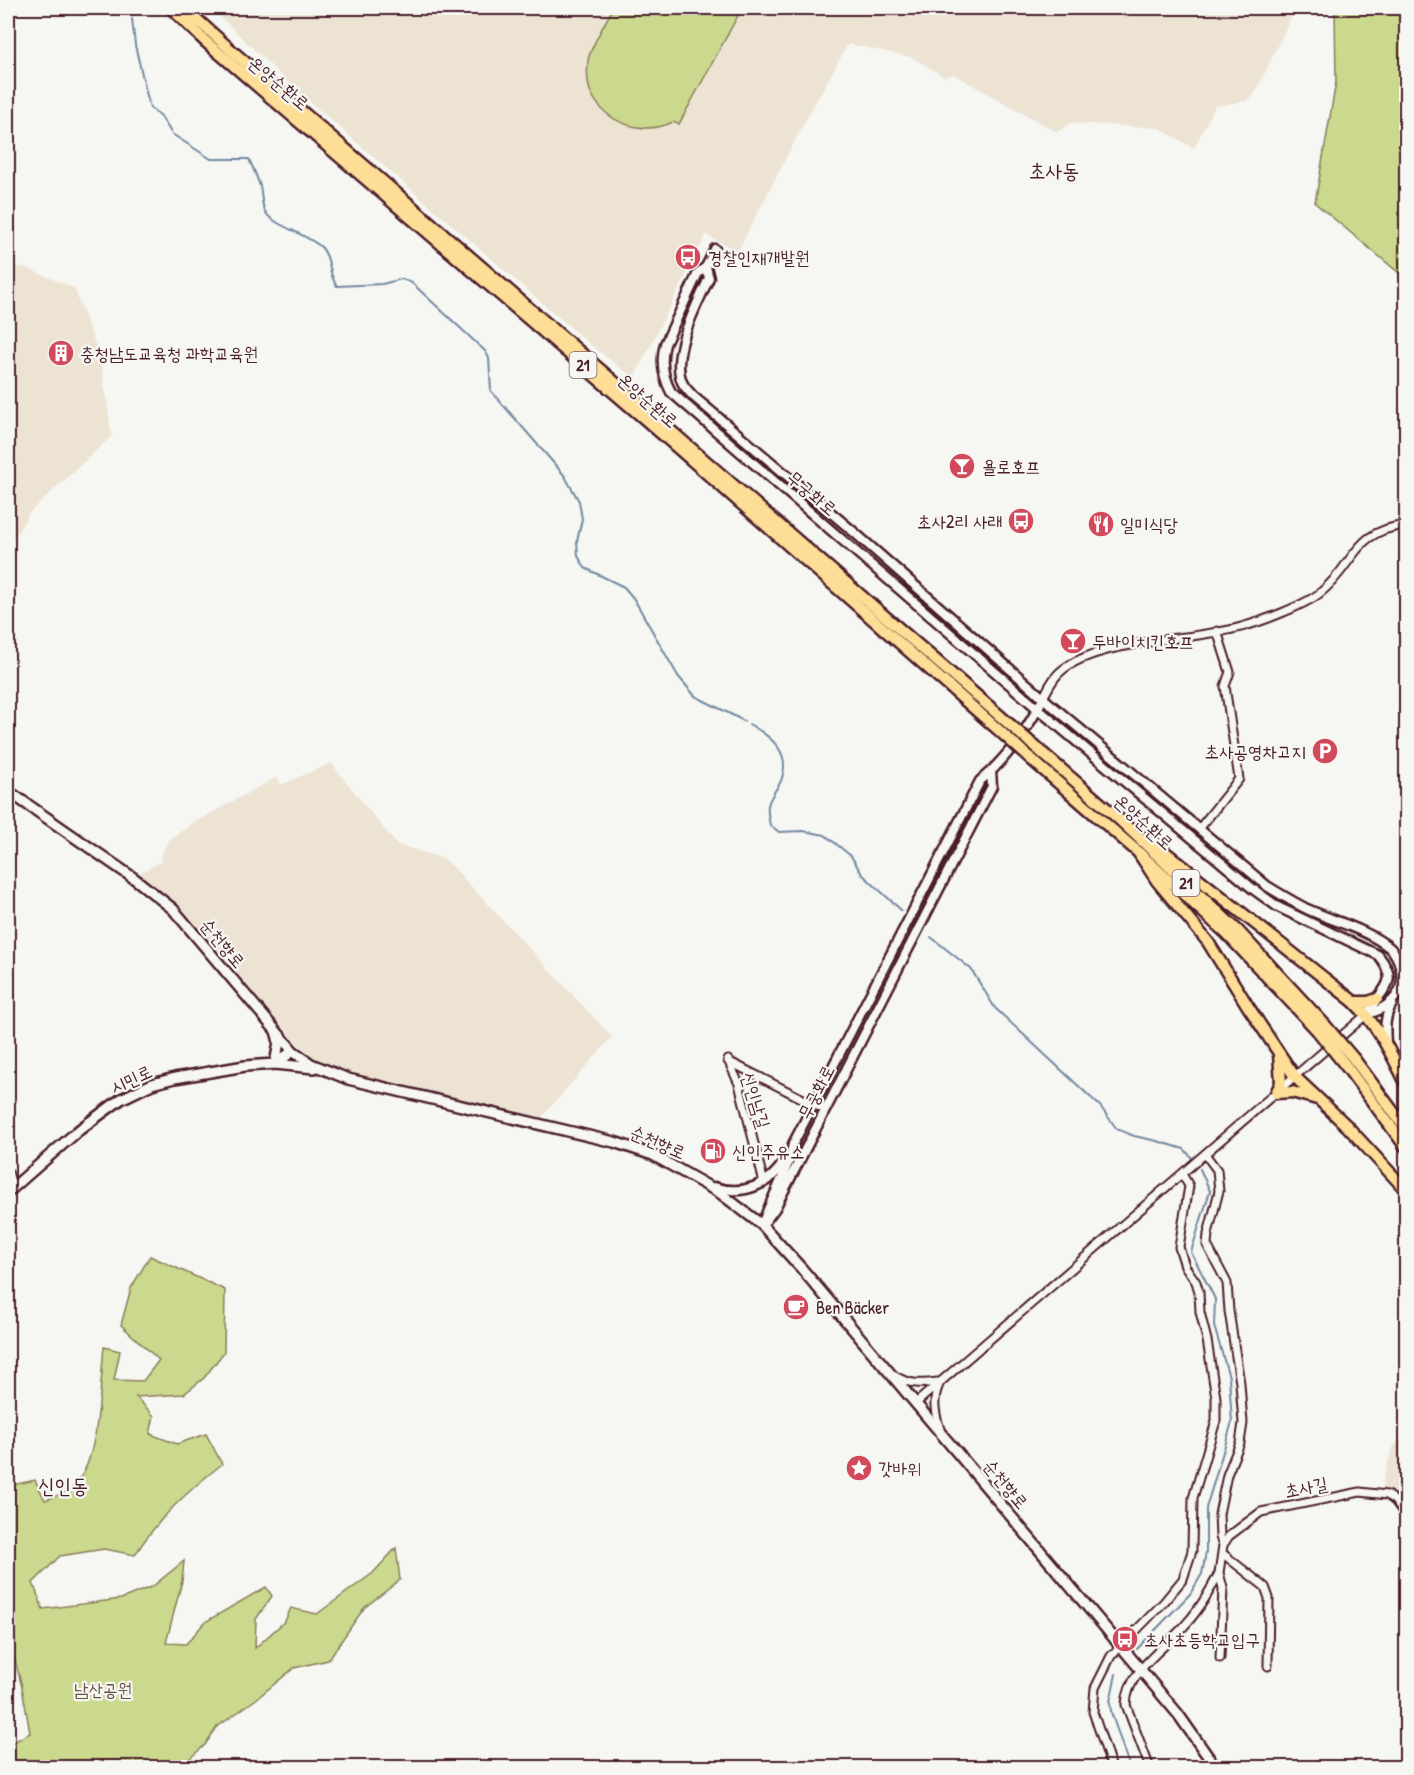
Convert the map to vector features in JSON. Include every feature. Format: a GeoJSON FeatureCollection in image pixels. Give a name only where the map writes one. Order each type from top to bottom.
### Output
{"type":"FeatureCollection","features":[{"type":"Feature","properties":{"kind":"highway","name":"온양순환로"},"geometry":{"type":"LineString","coordinates":[[171,8],[205,41],[996,721]]}},
{"type":"Feature","properties":{"kind":"highway","name":"온양순환로"},"geometry":{"type":"LineString","coordinates":[[184,8],[996,721]]}},
{"type":"Feature","properties":{"kind":"highway","name":"21"},"geometry":{"type":"LineString","coordinates":[[996,721],[1035,755]]}},
{"type":"Feature","properties":{"kind":"highway","name":"온양순환로"},"geometry":{"type":"LineString","coordinates":[[1035,755],[1121,821],[1259,952],[1321,1028]]}},
{"type":"Feature","properties":{"kind":"highway","name":"온양순환로"},"geometry":{"type":"LineString","coordinates":[[1035,755],[1227,934],[1321,1028]]}},
{"type":"Feature","properties":{"kind":"highway"},"geometry":{"type":"LineString","coordinates":[[1121,821],[1155,843],[1354,1002],[1367,1014],[1407,1083]]}},
{"type":"Feature","properties":{"kind":"highway"},"geometry":{"type":"LineString","coordinates":[[1138,852],[1157,881],[1208,942],[1295,1077],[1407,1190]]}},
{"type":"Feature","properties":{"kind":"highway"},"geometry":{"type":"LineString","coordinates":[[1354,1002],[1361,1003],[1377,999]]}},
{"type":"Feature","properties":{"kind":"highway","name":"21"},"geometry":{"type":"LineString","coordinates":[[1321,1028],[1407,1129]]}},
{"type":"Feature","properties":{"kind":"highway"},"geometry":{"type":"LineString","coordinates":[[1276,1093],[1281,1083],[1278,1051]]}},
{"type":"Feature","properties":{"kind":"highway","name":"21"},"geometry":{"type":"LineString","coordinates":[[1350,1063],[1407,1147]]}},
{"type":"Feature","properties":{"kind":"highway"},"geometry":{"type":"LineString","coordinates":[[1276,1093],[1292,1092],[1320,1100]]}},
{"type":"Feature","properties":{"kind":"main road","name":"순천향로"},"geometry":{"type":"LineString","coordinates":[[8,791],[135,879],[173,909],[293,1051],[323,1070],[358,1082],[614,1142],[653,1155],[708,1185],[762,1225],[891,1373],[1178,1714],[1216,1767]]}},
{"type":"Feature","properties":{"kind":"main road"},"geometry":{"type":"LineString","coordinates":[[275,1064],[279,1042],[276,1029]]}},
{"type":"Feature","properties":{"kind":"main road"},"geometry":{"type":"LineString","coordinates":[[275,1064],[293,1051]]}},
{"type":"Feature","properties":{"kind":"main road","name":"시민로"},"geometry":{"type":"LineString","coordinates":[[10,1190],[79,1130],[121,1099],[152,1084],[245,1066],[275,1064],[323,1070]]}},
{"type":"Feature","properties":{"kind":"street","name":"무궁화로"},"geometry":{"type":"LineString","coordinates":[[715,249],[706,267],[698,273],[671,330],[662,356],[664,378],[671,392],[1038,709]]}},
{"type":"Feature","properties":{"kind":"street","name":"무궁화로"},"geometry":{"type":"LineString","coordinates":[[706,267],[709,278],[680,349],[682,383],[694,397],[855,533],[1043,698],[1028,725],[991,771],[980,781],[813,1104],[768,1205],[762,1225]]}},
{"type":"Feature","properties":{"kind":"street"},"geometry":{"type":"LineString","coordinates":[[1386,1044],[1387,1012],[1400,989],[1402,979],[1392,949],[1373,938],[1306,909],[1267,886],[1043,698],[1060,672],[1072,663],[1098,652],[1240,627],[1293,607],[1318,595],[1329,585],[1356,550],[1371,535],[1391,527],[1407,525]]}},
{"type":"Feature","properties":{"kind":"street"},"geometry":{"type":"LineString","coordinates":[[1199,829],[1239,779],[1225,686],[1230,672],[1217,631]]}},
{"type":"Feature","properties":{"kind":"street"},"geometry":{"type":"LineString","coordinates":[[916,1403],[1367,1014],[1389,982],[1385,963],[1378,955],[1295,916],[1253,889],[1038,709]]}},
{"type":"Feature","properties":{"kind":"street","name":"무궁화로"},"geometry":{"type":"LineString","coordinates":[[762,1225],[775,1208],[992,786],[991,771]]}},
{"type":"Feature","properties":{"kind":"street"},"geometry":{"type":"LineString","coordinates":[[1367,1014],[1377,1012],[1395,998]]}},
{"type":"Feature","properties":{"kind":"street","name":"신인남길"},"geometry":{"type":"LineString","coordinates":[[764,1183],[739,1084],[728,1060],[813,1104]]}},
{"type":"Feature","properties":{"kind":"street"},"geometry":{"type":"LineString","coordinates":[[813,1104],[825,1110]]}},
{"type":"Feature","properties":{"kind":"street"},"geometry":{"type":"LineString","coordinates":[[708,1185],[720,1189],[742,1191],[764,1183],[780,1168],[794,1144]]}},
{"type":"Feature","properties":{"kind":"street"},"geometry":{"type":"LineString","coordinates":[[1150,1767],[1126,1705],[1126,1695],[1131,1683],[1141,1670],[1204,1602],[1219,1573],[1223,1549],[1219,1514],[1227,1475],[1240,1443],[1244,1423],[1227,1283],[1207,1245],[1219,1191],[1217,1170],[1205,1154]]}},
{"type":"Feature","properties":{"kind":"street"},"geometry":{"type":"LineString","coordinates":[[8,1172],[10,1190]]}},
{"type":"Feature","properties":{"kind":"street"},"geometry":{"type":"LineString","coordinates":[[1112,1767],[1094,1712],[1095,1688],[1111,1656],[1164,1602],[1183,1579],[1192,1551],[1193,1498],[1216,1421],[1216,1398],[1200,1312],[1199,1292],[1196,1282],[1185,1266],[1179,1247],[1189,1186],[1182,1174]]}},
{"type":"Feature","properties":{"kind":"street"},"geometry":{"type":"LineString","coordinates":[[891,1373],[906,1383],[918,1385],[941,1381]]}},
{"type":"Feature","properties":{"kind":"street"},"geometry":{"type":"LineString","coordinates":[[940,1432],[934,1401],[941,1381]]}},
{"type":"Feature","properties":{"kind":"street","name":"초사길"},"geometry":{"type":"LineString","coordinates":[[1223,1549],[1229,1536],[1261,1512],[1360,1492],[1387,1495],[1407,1516]]}},
{"type":"Feature","properties":{"kind":"street"},"geometry":{"type":"LineString","coordinates":[[1223,1549],[1265,1587],[1269,1598],[1268,1666]]}},
{"type":"Feature","properties":{"kind":"street"},"geometry":{"type":"LineString","coordinates":[[1219,1573],[1223,1588],[1220,1658]]}},
{"type":"Feature","properties":{"kind":"shaded area","name":"경찰인재개발원"},"geometry":{"type":"Polygon","coordinates":[[[211,8],[1296,8],[1255,93],[1246,101],[1215,106],[1194,148],[1159,128],[1071,123],[1057,132],[953,74],[945,77],[911,57],[848,44],[738,251],[706,235],[634,378],[592,346],[294,88],[211,8]]]}},
{"type":"Feature","properties":{"kind":"shaded area"},"geometry":{"type":"Polygon","coordinates":[[[8,266],[24,267],[74,288],[100,357],[112,436],[30,512],[8,548],[8,266]]]}},
{"type":"Feature","properties":{"kind":"shaded area"},"geometry":{"type":"Polygon","coordinates":[[[331,763],[397,845],[443,858],[452,866],[612,1037],[541,1118],[371,1079],[330,1066],[312,1057],[293,1039],[185,914],[138,874],[162,861],[167,842],[191,824],[277,777],[281,785],[331,763]]]}},
{"type":"Feature","properties":{"kind":"shaded area"},"geometry":{"type":"Polygon","coordinates":[[[1406,1434],[1406,1511],[1390,1492],[1382,1489],[1394,1446],[1406,1434]]]}},
{"type":"Feature","properties":{"kind":"green space"},"geometry":{"type":"Polygon","coordinates":[[[613,8],[742,8],[679,124],[673,122],[650,128],[626,124],[606,113],[591,93],[588,77],[589,56],[613,8]]]}},
{"type":"Feature","properties":{"kind":"green space"},"geometry":{"type":"Polygon","coordinates":[[[1335,8],[1406,8],[1406,276],[1398,272],[1315,203],[1336,82],[1335,8]]]}},
{"type":"Feature","properties":{"kind":"green space","name":"남산공원"},"geometry":{"type":"Polygon","coordinates":[[[150,1256],[225,1290],[224,1352],[204,1378],[184,1394],[136,1397],[154,1416],[150,1434],[177,1444],[206,1434],[222,1464],[174,1506],[135,1555],[104,1549],[60,1556],[33,1583],[43,1609],[121,1599],[153,1586],[184,1561],[182,1581],[166,1643],[186,1644],[205,1622],[266,1587],[272,1596],[256,1619],[255,1648],[285,1621],[291,1608],[317,1614],[373,1573],[396,1548],[400,1580],[364,1608],[328,1660],[294,1668],[217,1727],[205,1745],[190,1758],[189,1767],[8,1767],[8,1741],[12,1743],[30,1733],[22,1687],[8,1633],[8,1486],[35,1480],[45,1500],[68,1491],[81,1478],[88,1462],[97,1423],[104,1347],[120,1351],[114,1380],[143,1381],[159,1360],[121,1325],[131,1288],[150,1256]]]}},
{"type":"Feature","properties":{"kind":"waterway"},"geometry":{"type":"LineString","coordinates":[[132,19],[135,45],[150,108],[160,115],[172,134],[211,159],[249,159],[260,186],[266,213],[276,222],[322,248],[337,286],[382,284],[402,279],[412,283],[485,351],[489,358],[491,391],[564,475],[579,501],[582,519],[577,541],[578,556],[585,568],[624,587],[634,599],[678,676],[695,696],[744,721]]}},
{"type":"Feature","properties":{"kind":"waterway"},"geometry":{"type":"LineString","coordinates":[[749,724],[772,740],[782,754],[784,762],[781,781],[768,806],[770,825],[779,832],[803,831],[825,835],[851,856],[862,874],[901,910]]}},
{"type":"Feature","properties":{"kind":"waterway"},"geometry":{"type":"LineString","coordinates":[[931,937],[971,969],[995,1008],[1100,1106],[1117,1129],[1134,1136],[1184,1149],[1191,1157]]}},
{"type":"Feature","properties":{"kind":"waterway"},"geometry":{"type":"LineString","coordinates":[[1137,1649],[1190,1594],[1202,1574],[1206,1552],[1206,1508],[1232,1422],[1229,1377],[1214,1326],[1215,1299],[1191,1252],[1210,1191],[1200,1169]]}},
{"type":"Feature","properties":{"kind":"waterway"},"geometry":{"type":"LineString","coordinates":[[1116,1674],[1110,1702],[1111,1712],[1130,1768]]}},
{"type":"Feature","properties":{"kind":"place","name":"경찰인재개발원"},"geometry":{"type":"Point","coordinates":[688,257]}},
{"type":"Feature","properties":{"kind":"place","name":"충청남도교육청 과학교육원"},"geometry":{"type":"Point","coordinates":[61,353]}},
{"type":"Feature","properties":{"kind":"place","name":"욜로호프"},"geometry":{"type":"Point","coordinates":[962,466]}},
{"type":"Feature","properties":{"kind":"place","name":"초사2리 사래"},"geometry":{"type":"Point","coordinates":[1021,521]}},
{"type":"Feature","properties":{"kind":"place","name":"일미식당"},"geometry":{"type":"Point","coordinates":[1101,524]}},
{"type":"Feature","properties":{"kind":"place","name":"두바이치킨호프"},"geometry":{"type":"Point","coordinates":[1073,641]}},
{"type":"Feature","properties":{"kind":"place","name":"초사공영차고지"},"geometry":{"type":"Point","coordinates":[1325,751]}},
{"type":"Feature","properties":{"kind":"place","name":"신인주유소"},"geometry":{"type":"Point","coordinates":[713,1151]}},
{"type":"Feature","properties":{"kind":"place","name":"Ben Bäcker"},"geometry":{"type":"Point","coordinates":[796,1307]}},
{"type":"Feature","properties":{"kind":"place","name":"갓바위"},"geometry":{"type":"Point","coordinates":[859,1468]}},
{"type":"Feature","properties":{"kind":"place","name":"초사초등학교입구"},"geometry":{"type":"Point","coordinates":[1125,1639]}},
{"type":"Feature","properties":{"kind":"district","name":"초사동"},"geometry":{"type":"Point","coordinates":[1054,170]}},
{"type":"Feature","properties":{"kind":"district","name":"신인동"},"geometry":{"type":"Point","coordinates":[63,1485]}}]}
